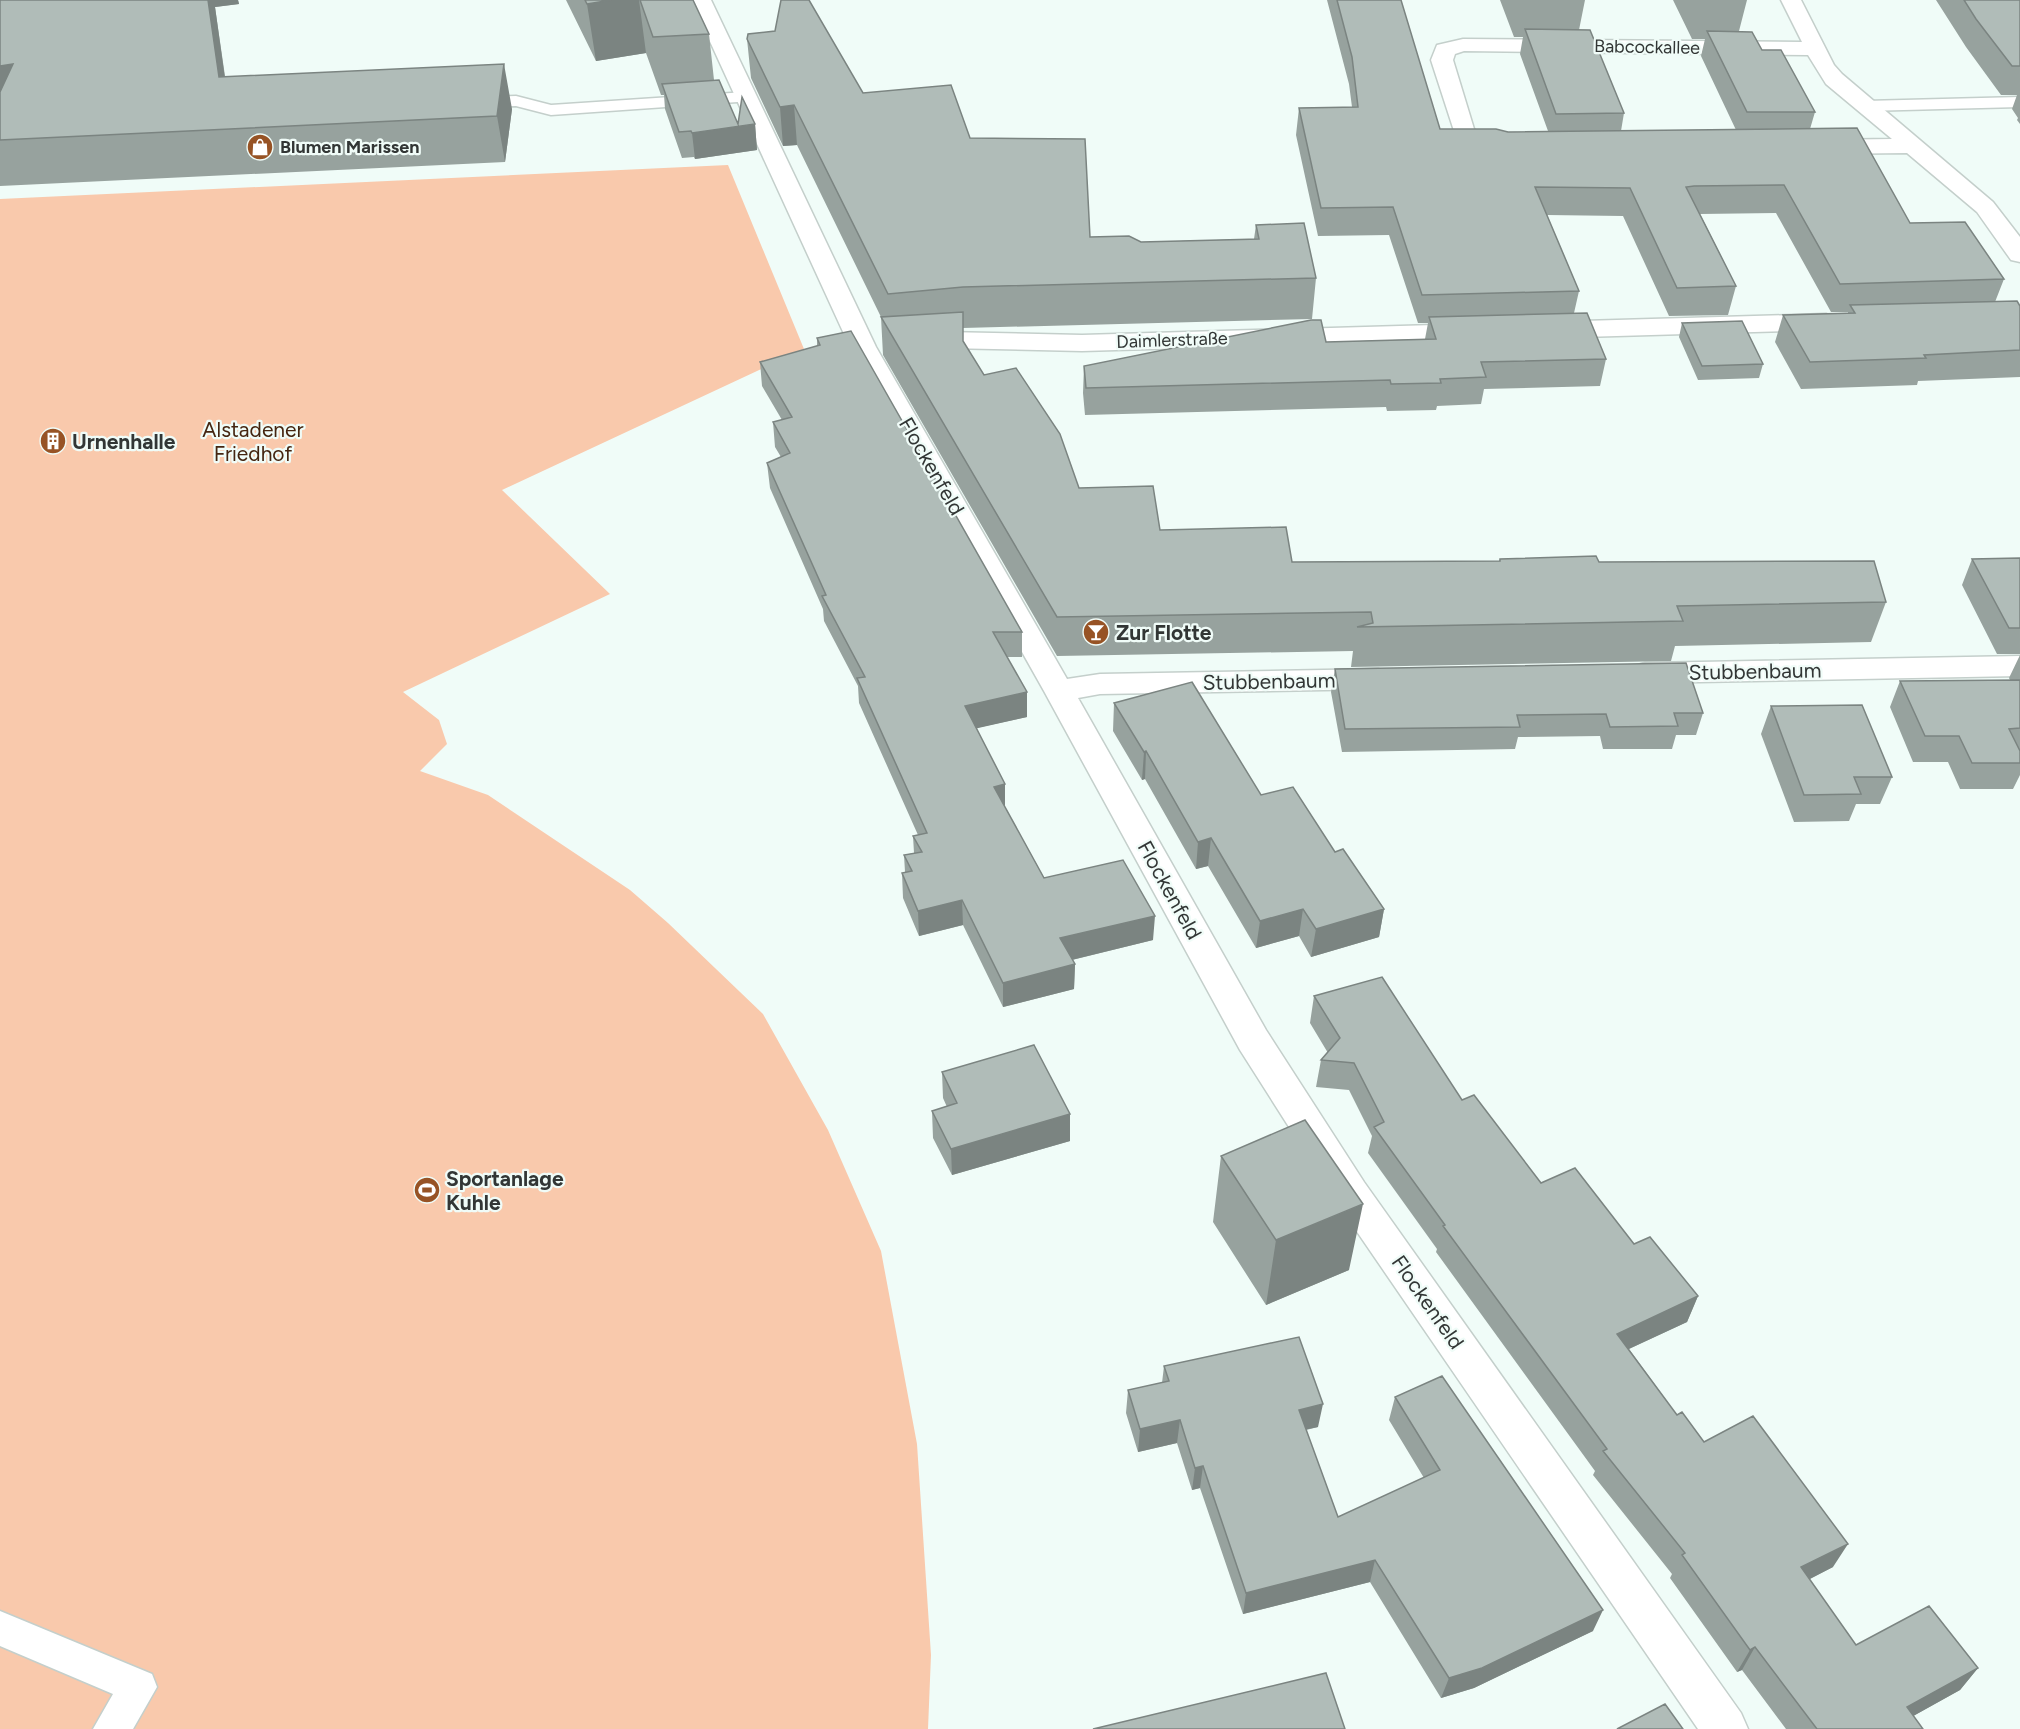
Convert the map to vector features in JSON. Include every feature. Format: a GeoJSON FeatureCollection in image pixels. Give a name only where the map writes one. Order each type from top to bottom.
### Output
{"type":"FeatureCollection","features":[{"type":"Feature","properties":{"kind":"street","name":"Flockenfeld"},"geometry":{"type":"LineString","coordinates":[[701,0],[863,347],[1059,691],[1253,1040],[1351,1193],[1725,1729]]}},
{"type":"Feature","properties":{"kind":"street"},"geometry":{"type":"LineString","coordinates":[[1791,0],[1824,66],[1834,79],[1985,207],[2020,255]]}},
{"type":"Feature","properties":{"kind":"street","name":"Babcockallee"},"geometry":{"type":"LineString","coordinates":[[1527,150],[1489,148],[1470,140],[1464,132],[1442,60],[1444,50],[1463,45],[1816,49]]}},
{"type":"Feature","properties":{"kind":"street"},"geometry":{"type":"LineString","coordinates":[[1797,147],[1914,146]]}},
{"type":"Feature","properties":{"kind":"street","name":"Daimlerstraße"},"geometry":{"type":"LineString","coordinates":[[863,347],[945,340],[1082,343],[1854,322]]}},
{"type":"Feature","properties":{"kind":"street","name":"Stubbenbaum"},"geometry":{"type":"LineString","coordinates":[[1623,673],[2020,666]]}},
{"type":"Feature","properties":{"kind":"street","name":"Stubbenbaum"},"geometry":{"type":"LineString","coordinates":[[1059,691],[1100,684],[1411,678]]}},
{"type":"Feature","properties":{"kind":"lane"},"geometry":{"type":"LineString","coordinates":[[457,103],[516,101],[551,110],[746,97]]}},
{"type":"Feature","properties":{"kind":"lane"},"geometry":{"type":"LineString","coordinates":[[1865,106],[2020,102]]}},
{"type":"Feature","properties":{"kind":"lane"},"geometry":{"type":"LineString","coordinates":[[0,1628],[139,1687],[111,1729]]}},
{"type":"Feature","properties":{"kind":"green space","name":"Sportanlage Kuhle"},"geometry":{"type":"Polygon","coordinates":[[[728,165],[804,349],[502,490],[610,594],[403,692],[439,720],[447,744],[420,771],[488,795],[630,890],[668,923],[763,1014],[828,1130],[881,1251],[917,1444],[931,1655],[928,1729],[0,1729],[0,199],[728,165]]]}},
{"type":"Feature","properties":{"kind":"building"},"geometry":{"type":"Polygon","coordinates":[[[0,0],[208,0],[219,77],[504,64],[497,116],[0,140],[0,92],[13,64],[0,66],[0,0]]]}},
{"type":"Feature","properties":{"kind":"building"},"geometry":{"type":"Polygon","coordinates":[[[585,0],[611,0],[587,4],[585,0]]]}},
{"type":"Feature","properties":{"kind":"building"},"geometry":{"type":"Polygon","coordinates":[[[640,0],[693,0],[709,34],[653,37],[640,0]]]}},
{"type":"Feature","properties":{"kind":"building"},"geometry":{"type":"Polygon","coordinates":[[[781,0],[809,0],[863,93],[951,85],[970,138],[1085,139],[1090,237],[1129,236],[1141,242],[1259,239],[1256,225],[1304,223],[1316,278],[963,287],[888,294],[794,105],[780,107],[747,39],[748,34],[775,31],[781,0]]]}},
{"type":"Feature","properties":{"kind":"building"},"geometry":{"type":"Polygon","coordinates":[[[1337,0],[1401,0],[1440,129],[1496,129],[1508,132],[1857,128],[1910,223],[1965,222],[2004,279],[1840,284],[1784,185],[1694,186],[1686,187],[1736,286],[1677,288],[1630,188],[1535,187],[1579,291],[1422,295],[1393,207],[1321,208],[1299,108],[1358,107],[1352,57],[1337,0]]]}},
{"type":"Feature","properties":{"kind":"building"},"geometry":{"type":"Polygon","coordinates":[[[1964,0],[2020,0],[2020,66],[2012,66],[1964,0]]]}},
{"type":"Feature","properties":{"kind":"building"},"geometry":{"type":"Polygon","coordinates":[[[1525,29],[1590,30],[1624,113],[1556,114],[1525,29]]]}},
{"type":"Feature","properties":{"kind":"building"},"geometry":{"type":"Polygon","coordinates":[[[1707,31],[1752,32],[1762,50],[1781,50],[1815,112],[1747,112],[1707,31]]]}},
{"type":"Feature","properties":{"kind":"building"},"geometry":{"type":"Polygon","coordinates":[[[719,80],[738,124],[742,97],[755,124],[692,133],[691,131],[679,132],[662,84],[719,80]]]}},
{"type":"Feature","properties":{"kind":"building"},"geometry":{"type":"Polygon","coordinates":[[[2017,301],[2020,306],[2020,350],[1924,355],[1926,358],[1810,362],[1783,315],[1855,313],[1850,305],[2017,301]]]}},
{"type":"Feature","properties":{"kind":"building"},"geometry":{"type":"Polygon","coordinates":[[[963,312],[963,341],[984,375],[1016,368],[1060,434],[1079,488],[1153,486],[1160,530],[1286,527],[1292,562],[1500,561],[1500,559],[1596,556],[1599,562],[1874,561],[1886,602],[1677,606],[1683,621],[1357,627],[1373,623],[1371,612],[1057,617],[881,317],[963,312]]]}},
{"type":"Feature","properties":{"kind":"building"},"geometry":{"type":"Polygon","coordinates":[[[1587,313],[1606,359],[1481,362],[1486,377],[1440,379],[1441,383],[1391,384],[1390,380],[1086,388],[1084,366],[1311,320],[1321,320],[1326,342],[1436,339],[1429,317],[1587,313]]]}},
{"type":"Feature","properties":{"kind":"building"},"geometry":{"type":"Polygon","coordinates":[[[1742,321],[1763,364],[1702,366],[1682,323],[1742,321]]]}},
{"type":"Feature","properties":{"kind":"building"},"geometry":{"type":"Polygon","coordinates":[[[851,331],[1022,632],[993,632],[1027,692],[965,706],[1005,784],[994,787],[1044,878],[1123,860],[1155,916],[1060,938],[1075,964],[1003,983],[962,900],[918,911],[902,873],[912,871],[904,855],[922,852],[913,836],[927,833],[857,678],[865,677],[822,596],[826,595],[767,463],[790,453],[773,422],[792,417],[760,362],[820,345],[817,338],[851,331]]]}},
{"type":"Feature","properties":{"kind":"building"},"geometry":{"type":"Polygon","coordinates":[[[2020,558],[2020,628],[2009,628],[1972,559],[2020,558]]]}},
{"type":"Feature","properties":{"kind":"building"},"geometry":{"type":"Polygon","coordinates":[[[1686,663],[1703,713],[1674,713],[1678,726],[1610,727],[1606,714],[1517,715],[1520,727],[1345,729],[1335,669],[1686,663]]]}},
{"type":"Feature","properties":{"kind":"building"},"geometry":{"type":"Polygon","coordinates":[[[2020,680],[2020,728],[2009,729],[2020,751],[2020,763],[1972,763],[1959,736],[1925,736],[1900,681],[2020,680]]]}},
{"type":"Feature","properties":{"kind":"building"},"geometry":{"type":"Polygon","coordinates":[[[1192,682],[1261,795],[1293,787],[1335,852],[1343,849],[1384,909],[1316,929],[1303,909],[1260,921],[1211,838],[1198,842],[1146,751],[1144,752],[1114,703],[1192,682]]]}},
{"type":"Feature","properties":{"kind":"building"},"geometry":{"type":"Polygon","coordinates":[[[1862,705],[1892,777],[1854,777],[1861,794],[1804,795],[1771,706],[1862,705]]]}},
{"type":"Feature","properties":{"kind":"building"},"geometry":{"type":"Polygon","coordinates":[[[1382,977],[1462,1100],[1474,1095],[1541,1183],[1575,1168],[1634,1244],[1650,1237],[1698,1296],[1617,1334],[1677,1415],[1682,1412],[1704,1442],[1753,1416],[1848,1544],[1801,1567],[1856,1645],[1929,1606],[1978,1668],[1907,1707],[1923,1729],[1817,1729],[1755,1647],[1750,1650],[1682,1555],[1685,1553],[1603,1451],[1607,1449],[1443,1226],[1445,1225],[1374,1127],[1384,1122],[1354,1063],[1321,1060],[1340,1038],[1314,996],[1382,977]]]}},
{"type":"Feature","properties":{"kind":"building"},"geometry":{"type":"Polygon","coordinates":[[[1034,1045],[1070,1114],[951,1149],[932,1111],[957,1103],[942,1072],[1034,1045]]]}},
{"type":"Feature","properties":{"kind":"building"},"geometry":{"type":"Polygon","coordinates":[[[1305,1120],[1363,1204],[1276,1240],[1221,1156],[1305,1120]]]}},
{"type":"Feature","properties":{"kind":"building"},"geometry":{"type":"Polygon","coordinates":[[[1299,1337],[1323,1404],[1299,1410],[1338,1517],[1440,1470],[1395,1397],[1442,1376],[1603,1610],[1482,1668],[1449,1678],[1375,1560],[1246,1593],[1203,1466],[1195,1468],[1180,1420],[1140,1429],[1128,1390],[1169,1381],[1164,1366],[1299,1337]]]}},
{"type":"Feature","properties":{"kind":"building"},"geometry":{"type":"Polygon","coordinates":[[[1326,1673],[1345,1729],[1093,1729],[1326,1673]]]}},
{"type":"Feature","properties":{"kind":"building"},"geometry":{"type":"Polygon","coordinates":[[[1665,1704],[1683,1729],[1617,1729],[1665,1704]]]}},
{"type":"Feature","properties":{"kind":"place","name":"Blumen Marissen"},"geometry":{"type":"Point","coordinates":[260,147]}},
{"type":"Feature","properties":{"kind":"place","name":"Urnenhalle"},"geometry":{"type":"Point","coordinates":[53,441]}},
{"type":"Feature","properties":{"kind":"place","name":"Zur Flotte"},"geometry":{"type":"Point","coordinates":[1096,632]}},
{"type":"Feature","properties":{"kind":"place","name":"Sportanlage Kuhle"},"geometry":{"type":"Point","coordinates":[427,1190]}},
{"type":"Feature","properties":{"kind":"park label","name":"Alstadener Friedhof"},"geometry":{"type":"Point","coordinates":[253,441]}}]}
